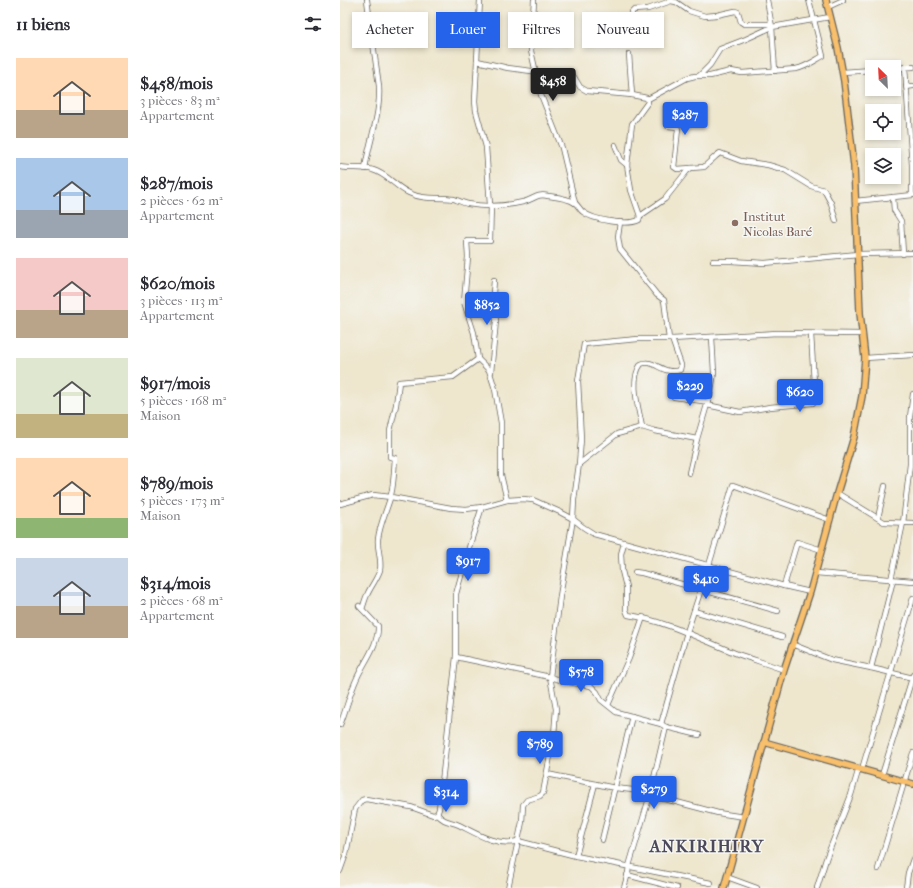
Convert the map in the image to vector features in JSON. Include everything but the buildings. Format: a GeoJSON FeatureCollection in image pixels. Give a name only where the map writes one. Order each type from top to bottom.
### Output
{"type":"FeatureCollection","features":[{"type":"Feature","properties":{"kind":"main road"},"geometry":{"type":"LineString","coordinates":[[724,888],[784,670],[794,645],[816,573],[854,437],[861,403],[865,358],[860,313],[854,166],[843,72],[826,0]]}},
{"type":"Feature","properties":{"kind":"main road"},"geometry":{"type":"LineString","coordinates":[[764,742],[913,784]]}},
{"type":"Feature","properties":{"kind":"street"},"geometry":{"type":"LineString","coordinates":[[364,169],[380,99],[367,0]]}},
{"type":"Feature","properties":{"kind":"street"},"geometry":{"type":"LineString","coordinates":[[480,0],[475,101],[476,111],[486,147],[489,171],[491,205],[490,241],[467,241],[468,257],[464,302],[474,333],[478,359],[491,373]]}},
{"type":"Feature","properties":{"kind":"street"},"geometry":{"type":"LineString","coordinates":[[534,0],[530,46],[535,71],[541,95],[562,148],[575,203]]}},
{"type":"Feature","properties":{"kind":"street"},"geometry":{"type":"LineString","coordinates":[[767,0],[775,71]]}},
{"type":"Feature","properties":{"kind":"street"},"geometry":{"type":"LineString","coordinates":[[640,216],[631,190],[627,165],[632,124],[648,102],[648,99],[687,78],[700,75],[710,76],[731,71],[742,73],[802,68],[823,56],[809,0]]}},
{"type":"Feature","properties":{"kind":"street"},"geometry":{"type":"LineString","coordinates":[[828,7],[842,0]]}},
{"type":"Feature","properties":{"kind":"street"},"geometry":{"type":"LineString","coordinates":[[632,12],[634,10],[648,9],[671,1],[676,2],[689,11],[705,16],[735,11],[738,12],[741,22],[744,24],[771,25],[830,17]]}},
{"type":"Feature","properties":{"kind":"street"},"geometry":{"type":"LineString","coordinates":[[700,75],[710,65],[720,49],[746,39],[771,25]]}},
{"type":"Feature","properties":{"kind":"street"},"geometry":{"type":"LineString","coordinates":[[629,54],[632,95]]}},
{"type":"Feature","properties":{"kind":"street"},"geometry":{"type":"LineString","coordinates":[[477,61],[570,76],[574,78],[584,90],[587,91],[644,96],[648,99]]}},
{"type":"Feature","properties":{"kind":"street"},"geometry":{"type":"LineString","coordinates":[[901,67],[913,66]]}},
{"type":"Feature","properties":{"kind":"street"},"geometry":{"type":"LineString","coordinates":[[855,201],[912,195],[911,116],[907,101],[905,67]]}},
{"type":"Feature","properties":{"kind":"street"},"geometry":{"type":"LineString","coordinates":[[843,72],[865,70]]}},
{"type":"Feature","properties":{"kind":"street"},"geometry":{"type":"LineString","coordinates":[[906,87],[913,86]]}},
{"type":"Feature","properties":{"kind":"street"},"geometry":{"type":"LineString","coordinates":[[907,101],[913,100]]}},
{"type":"Feature","properties":{"kind":"street"},"geometry":{"type":"LineString","coordinates":[[668,126],[677,126],[678,129],[674,167],[677,169],[704,167],[720,153],[741,160],[785,170],[811,186],[824,190],[831,203],[836,222]]}},
{"type":"Feature","properties":{"kind":"street"},"geometry":{"type":"LineString","coordinates":[[615,145],[621,160],[627,165]]}},
{"type":"Feature","properties":{"kind":"street"},"geometry":{"type":"LineString","coordinates":[[340,167],[350,169],[371,169],[378,171],[402,189],[420,197],[453,199],[468,204],[491,205],[523,202],[538,195],[542,195],[569,200],[575,203],[583,212],[602,220],[620,222],[637,221],[640,216],[665,199],[690,168]]}},
{"type":"Feature","properties":{"kind":"street"},"geometry":{"type":"LineString","coordinates":[[893,198],[894,210],[901,221],[903,254]]}},
{"type":"Feature","properties":{"kind":"street"},"geometry":{"type":"LineString","coordinates":[[620,222],[618,237],[620,249],[656,295],[664,300],[671,339],[681,365],[680,370],[666,371],[655,365],[647,363],[641,364],[638,368],[634,383],[642,427]]}},
{"type":"Feature","properties":{"kind":"street"},"geometry":{"type":"LineString","coordinates":[[713,261],[765,263],[858,254],[913,253]]}},
{"type":"Feature","properties":{"kind":"street"},"geometry":{"type":"LineString","coordinates":[[494,280],[493,294],[496,321],[491,373],[501,417],[501,475],[507,500]]}},
{"type":"Feature","properties":{"kind":"street"},"geometry":{"type":"LineString","coordinates":[[508,888],[522,822],[523,805],[526,800],[540,796],[543,793],[545,776],[548,774],[554,735],[556,709],[550,677],[560,596],[573,519],[579,464],[581,438],[578,381],[584,344],[638,339],[671,339],[776,333],[863,334]]}},
{"type":"Feature","properties":{"kind":"street"},"geometry":{"type":"LineString","coordinates":[[674,397],[708,403],[740,412],[770,407],[813,403],[815,399],[811,334]]}},
{"type":"Feature","properties":{"kind":"street"},"geometry":{"type":"LineString","coordinates":[[689,473],[708,403],[714,373],[712,337]]}},
{"type":"Feature","properties":{"kind":"street"},"geometry":{"type":"LineString","coordinates":[[865,358],[913,355]]}},
{"type":"Feature","properties":{"kind":"street"},"geometry":{"type":"LineString","coordinates":[[340,726],[357,678],[378,631],[378,626],[360,608],[380,570],[381,561],[378,550],[378,540],[381,523],[394,485],[395,458],[390,457],[390,431],[396,405],[399,382],[453,378],[478,359]]}},
{"type":"Feature","properties":{"kind":"street"},"geometry":{"type":"LineString","coordinates":[[871,668],[892,580],[903,523],[910,464],[910,417],[913,394]]}},
{"type":"Feature","properties":{"kind":"street"},"geometry":{"type":"LineString","coordinates":[[579,464],[617,434],[642,427],[697,439]]}},
{"type":"Feature","properties":{"kind":"street"},"geometry":{"type":"LineString","coordinates":[[661,724],[686,632],[709,565],[732,485],[830,520]]}},
{"type":"Feature","properties":{"kind":"street"},"geometry":{"type":"LineString","coordinates":[[878,518],[885,486]]}},
{"type":"Feature","properties":{"kind":"street"},"geometry":{"type":"LineString","coordinates":[[837,494],[884,522],[913,522]]}},
{"type":"Feature","properties":{"kind":"street"},"geometry":{"type":"LineString","coordinates":[[340,504],[369,495],[391,497],[450,508],[466,509],[482,507],[507,500],[533,500],[573,519],[582,527],[594,534],[810,592]]}},
{"type":"Feature","properties":{"kind":"street"},"geometry":{"type":"LineString","coordinates":[[437,814],[439,809],[456,656],[456,594],[482,507]]}},
{"type":"Feature","properties":{"kind":"street"},"geometry":{"type":"LineString","coordinates":[[784,586],[797,542],[822,550]]}},
{"type":"Feature","properties":{"kind":"street"},"geometry":{"type":"LineString","coordinates":[[624,543],[621,554],[622,571],[626,587],[626,610],[628,615],[643,617],[686,632],[735,653],[784,670]]}},
{"type":"Feature","properties":{"kind":"street"},"geometry":{"type":"LineString","coordinates":[[712,590],[716,567]]}},
{"type":"Feature","properties":{"kind":"street"},"geometry":{"type":"LineString","coordinates":[[635,572],[778,611]]}},
{"type":"Feature","properties":{"kind":"street"},"geometry":{"type":"LineString","coordinates":[[816,573],[913,581]]}},
{"type":"Feature","properties":{"kind":"street"},"geometry":{"type":"LineString","coordinates":[[817,888],[826,859],[861,769],[913,598]]}},
{"type":"Feature","properties":{"kind":"street"},"geometry":{"type":"LineString","coordinates":[[694,610],[782,637]]}},
{"type":"Feature","properties":{"kind":"street"},"geometry":{"type":"LineString","coordinates":[[608,705],[629,658],[643,617]]}},
{"type":"Feature","properties":{"kind":"street"},"geometry":{"type":"LineString","coordinates":[[794,645],[832,660],[913,677],[882,775]]}},
{"type":"Feature","properties":{"kind":"street"},"geometry":{"type":"LineString","coordinates":[[456,656],[591,686],[597,692],[601,700],[616,712],[699,735]]}},
{"type":"Feature","properties":{"kind":"street"},"geometry":{"type":"LineString","coordinates":[[602,840],[616,788],[632,716]]}},
{"type":"Feature","properties":{"kind":"street"},"geometry":{"type":"LineString","coordinates":[[624,888],[650,795],[666,727]]}},
{"type":"Feature","properties":{"kind":"street"},"geometry":{"type":"LineString","coordinates":[[878,869],[913,753]]}},
{"type":"Feature","properties":{"kind":"street"},"geometry":{"type":"LineString","coordinates":[[548,774],[616,788],[642,791],[650,795],[744,818]]}},
{"type":"Feature","properties":{"kind":"street"},"geometry":{"type":"LineString","coordinates":[[576,856],[595,784]]}},
{"type":"Feature","properties":{"kind":"street"},"geometry":{"type":"LineString","coordinates":[[340,871],[346,854],[354,810],[362,800],[366,799],[411,807],[433,815],[437,814]]}},
{"type":"Feature","properties":{"kind":"street"},"geometry":{"type":"LineString","coordinates":[[437,814],[441,819],[459,825],[492,840],[518,841],[576,856],[710,883]]}},
{"type":"Feature","properties":{"kind":"street"},"geometry":{"type":"LineString","coordinates":[[906,888],[908,873],[913,859]]}},
{"type":"Feature","properties":{"kind":"street"},"geometry":{"type":"LineString","coordinates":[[628,875],[677,888]]}},
{"type":"Feature","properties":{"kind":"street"},"geometry":{"type":"LineString","coordinates":[[727,878],[757,888]]}},
{"type":"Feature","properties":{"kind":"place","name":"Institut Nicolas Baré"},"geometry":{"type":"Point","coordinates":[735,223]}},
{"type":"Feature","properties":{"kind":"district","name":"ANKIRIHIRY"},"geometry":{"type":"Point","coordinates":[707,846]}}]}
